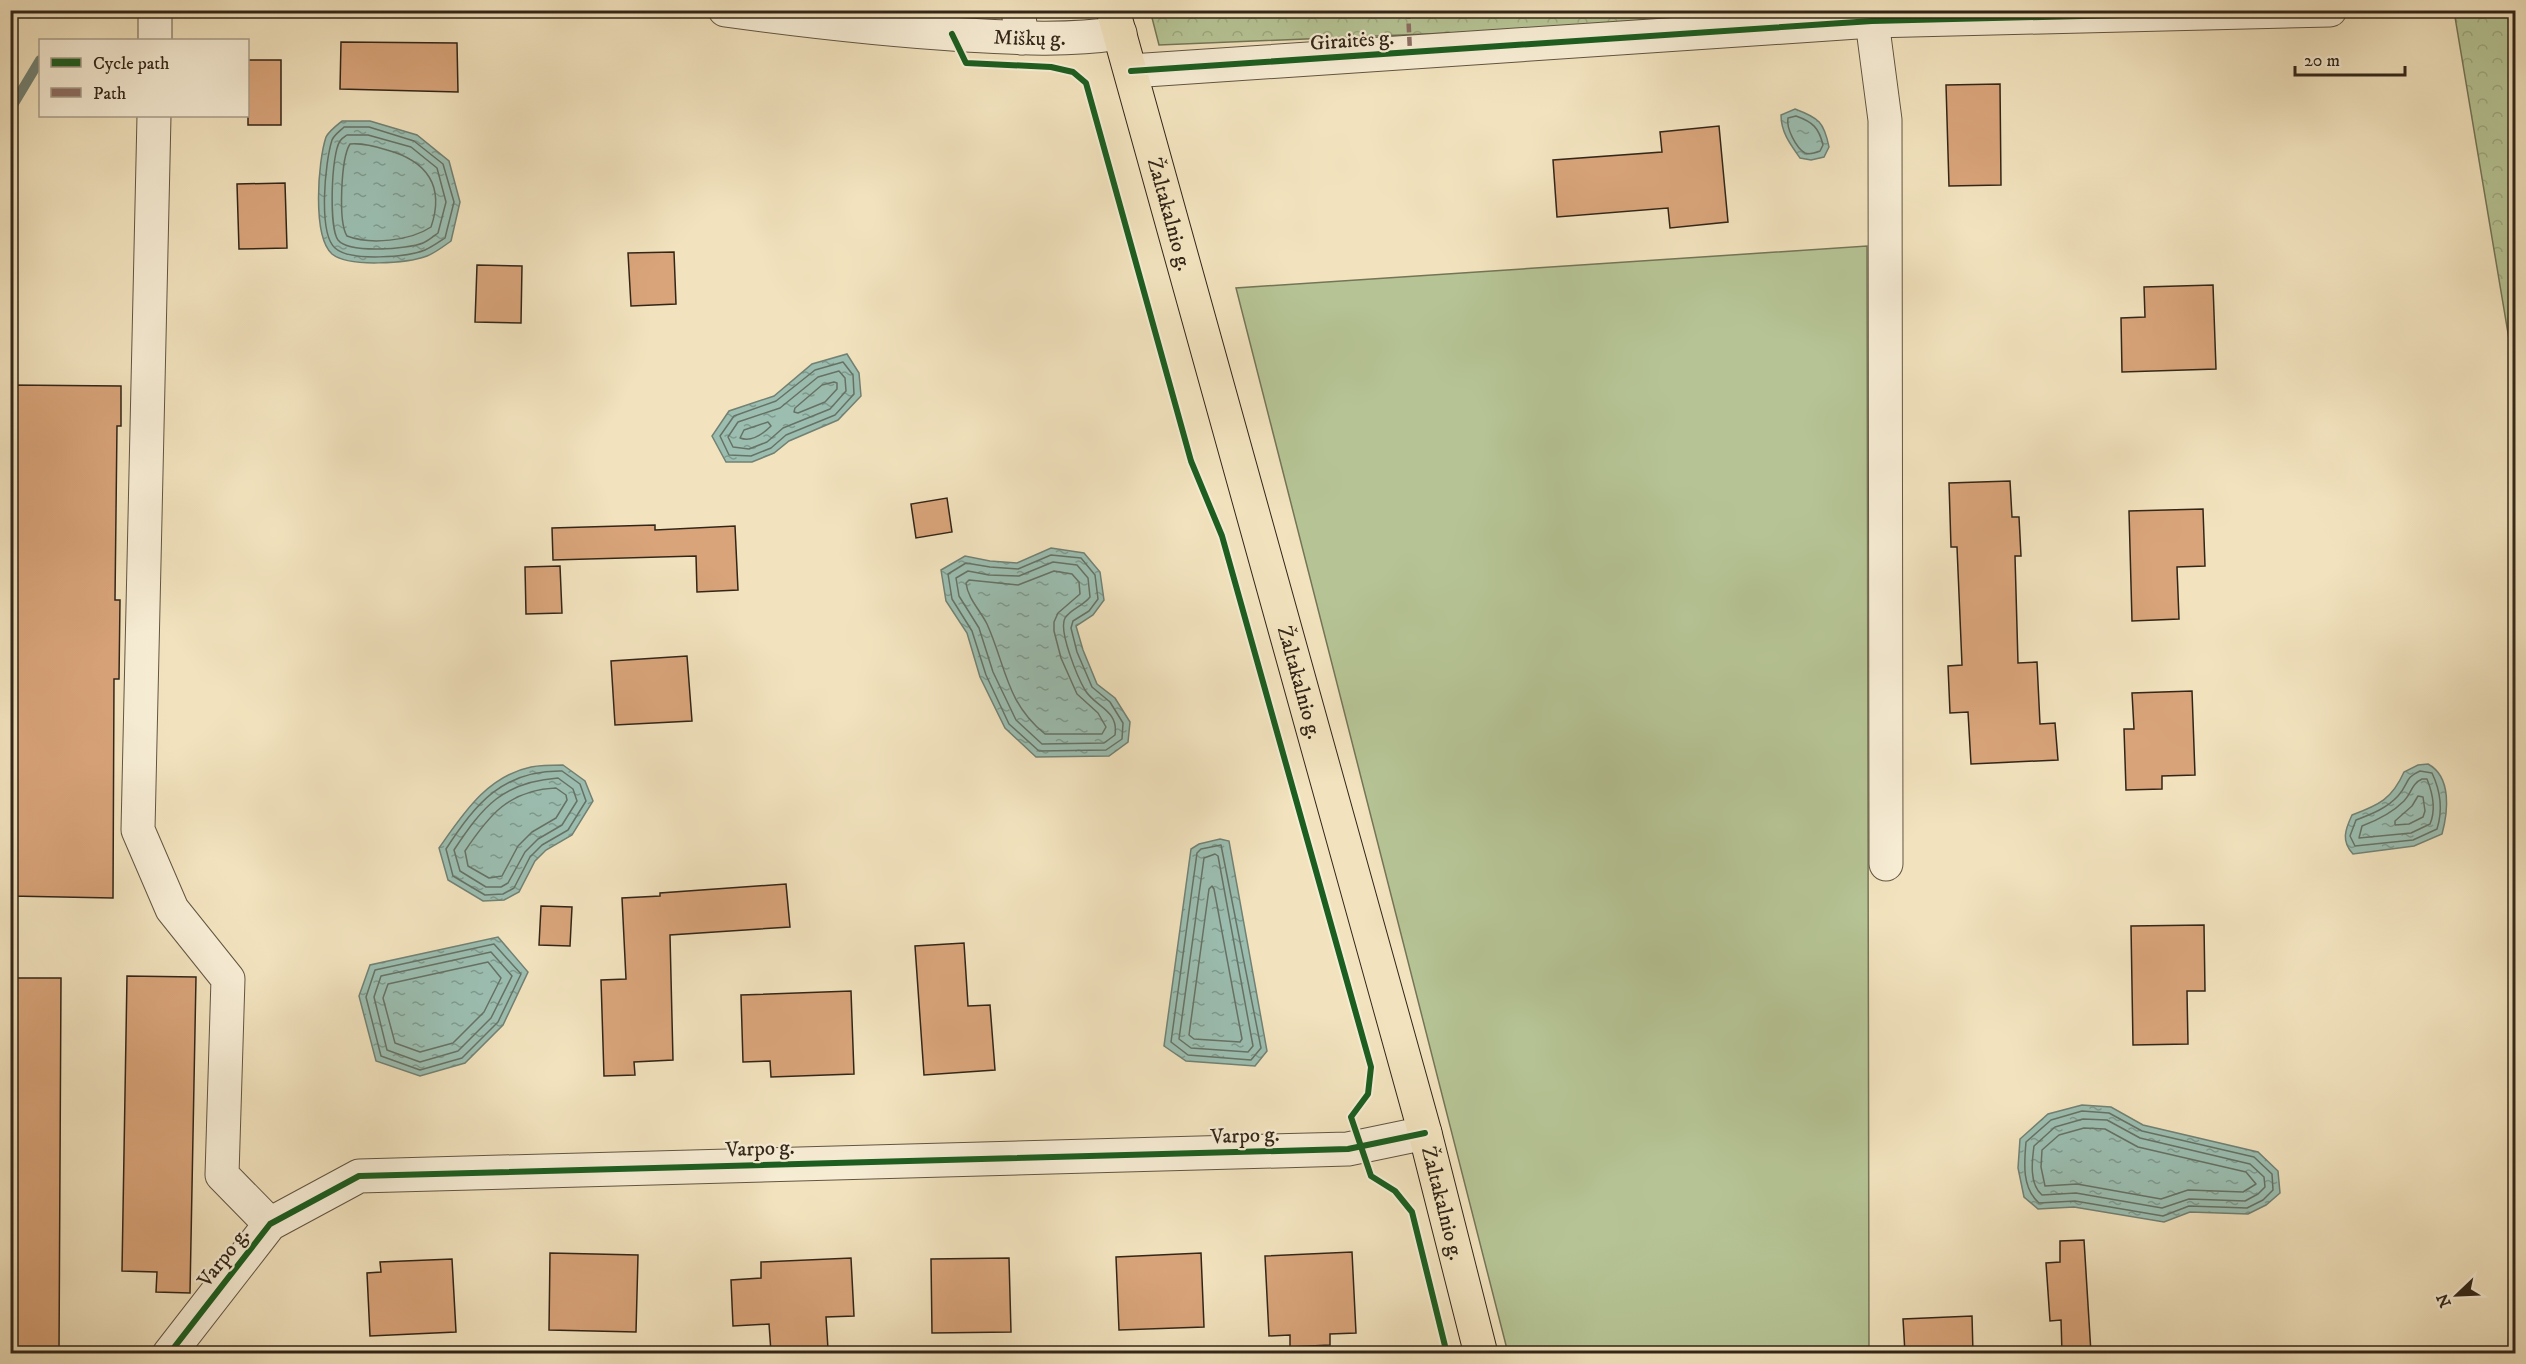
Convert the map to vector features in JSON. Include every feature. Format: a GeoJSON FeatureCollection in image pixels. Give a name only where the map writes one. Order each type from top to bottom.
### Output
{"type":"FeatureCollection","features":[{"type":"Feature","properties":{"kind":"main road","name":"Žaltakalnio g."},"geometry":{"type":"LineString","coordinates":[[1117,22],[1425,1133],[1481,1353]]}},
{"type":"Feature","properties":{"kind":"street"},"geometry":{"type":"LineString","coordinates":[[155,10],[155,39]]}},
{"type":"Feature","properties":{"kind":"street","name":"Miškų g."},"geometry":{"type":"LineString","coordinates":[[725,10],[863,28],[1020,24],[1090,38],[1117,22]]}},
{"type":"Feature","properties":{"kind":"street","name":"Giraitės g."},"geometry":{"type":"LineString","coordinates":[[1131,71],[1872,21],[2330,10]]}},
{"type":"Feature","properties":{"kind":"street"},"geometry":{"type":"LineString","coordinates":[[1872,21],[1885,120],[1886,864]]}},
{"type":"Feature","properties":{"kind":"street"},"geometry":{"type":"LineString","coordinates":[[154,117],[138,830],[172,909],[228,979],[222,1175],[270,1224]]}},
{"type":"Feature","properties":{"kind":"street","name":"Varpo g."},"geometry":{"type":"LineString","coordinates":[[168,1353],[270,1224],[359,1176],[1348,1149],[1425,1133]]}},
{"type":"Feature","properties":{"kind":"green space"},"geometry":{"type":"Polygon","coordinates":[[[1150,10],[1977,11],[1159,45],[1150,10]]]}},
{"type":"Feature","properties":{"kind":"green space"},"geometry":{"type":"Polygon","coordinates":[[[2454,11],[2515,11],[2515,375],[2454,11]]]}},
{"type":"Feature","properties":{"kind":"green space"},"geometry":{"type":"Polygon","coordinates":[[[1867,246],[1869,1353],[1508,1353],[1236,288],[1867,246]]]}},
{"type":"Feature","properties":{"kind":"green space"},"geometry":{"type":"Polygon","coordinates":[[[2515,1139],[2516,1353],[2508,1354],[2508,1353],[2515,1139]]]}},
{"type":"Feature","properties":{"kind":"water"},"geometry":{"type":"Polygon","coordinates":[[[1795,109],[1815,118],[1822,126],[1829,147],[1824,157],[1811,160],[1800,158],[1790,143],[1784,132],[1781,115],[1795,109]]]}},
{"type":"Feature","properties":{"kind":"water"},"geometry":{"type":"Polygon","coordinates":[[[342,121],[370,121],[417,135],[449,161],[460,202],[451,241],[427,256],[407,261],[365,263],[332,254],[326,245],[319,215],[319,180],[326,137],[342,121]]]}},
{"type":"Feature","properties":{"kind":"water"},"geometry":{"type":"Polygon","coordinates":[[[847,354],[859,373],[861,396],[838,420],[789,441],[774,453],[752,462],[726,462],[712,436],[729,411],[774,396],[812,364],[847,354]]]}},
{"type":"Feature","properties":{"kind":"water"},"geometry":{"type":"Polygon","coordinates":[[[1051,548],[1084,553],[1100,572],[1104,600],[1093,615],[1076,626],[1097,684],[1115,698],[1130,722],[1128,742],[1109,756],[1036,757],[1005,728],[980,677],[967,633],[946,601],[941,570],[965,556],[1017,563],[1051,548]]]}},
{"type":"Feature","properties":{"kind":"water"},"geometry":{"type":"Polygon","coordinates":[[[2428,764],[2436,770],[2445,786],[2447,806],[2442,834],[2414,846],[2353,854],[2347,845],[2345,835],[2352,815],[2384,800],[2395,789],[2404,772],[2418,765],[2428,764]]]}},
{"type":"Feature","properties":{"kind":"water"},"geometry":{"type":"Polygon","coordinates":[[[563,765],[585,781],[593,801],[572,835],[546,850],[535,861],[519,892],[504,900],[483,901],[448,880],[439,848],[478,798],[501,779],[515,772],[535,766],[563,765]]]}},
{"type":"Feature","properties":{"kind":"water"},"geometry":{"type":"Polygon","coordinates":[[[1220,839],[1229,841],[1267,1051],[1255,1066],[1186,1061],[1164,1046],[1191,849],[1199,844],[1220,839]]]}},
{"type":"Feature","properties":{"kind":"water"},"geometry":{"type":"Polygon","coordinates":[[[498,937],[528,972],[503,1025],[465,1063],[420,1076],[376,1061],[359,996],[370,965],[498,937]]]}},
{"type":"Feature","properties":{"kind":"water"},"geometry":{"type":"Polygon","coordinates":[[[2082,1105],[2111,1107],[2143,1125],[2258,1152],[2278,1171],[2280,1193],[2266,1205],[2248,1214],[2190,1212],[2164,1222],[2074,1207],[2038,1209],[2024,1197],[2018,1168],[2020,1139],[2048,1114],[2082,1105]]]}},
{"type":"Feature","properties":{"kind":"building"},"geometry":{"type":"Polygon","coordinates":[[[341,42],[457,43],[458,92],[340,89],[341,42]]]}},
{"type":"Feature","properties":{"kind":"building"},"geometry":{"type":"Polygon","coordinates":[[[249,60],[281,60],[281,125],[248,125],[249,60]]]}},
{"type":"Feature","properties":{"kind":"building"},"geometry":{"type":"Polygon","coordinates":[[[2000,84],[2001,185],[1949,186],[1946,85],[2000,84]]]}},
{"type":"Feature","properties":{"kind":"building"},"geometry":{"type":"Polygon","coordinates":[[[1719,126],[1728,222],[1670,228],[1668,208],[1557,217],[1553,160],[1662,152],[1660,132],[1719,126]]]}},
{"type":"Feature","properties":{"kind":"building"},"geometry":{"type":"Polygon","coordinates":[[[285,183],[287,248],[239,249],[237,184],[285,183]]]}},
{"type":"Feature","properties":{"kind":"building"},"geometry":{"type":"Polygon","coordinates":[[[674,252],[676,304],[631,306],[628,253],[674,252]]]}},
{"type":"Feature","properties":{"kind":"building"},"geometry":{"type":"Polygon","coordinates":[[[477,265],[522,266],[521,323],[475,322],[477,265]]]}},
{"type":"Feature","properties":{"kind":"building"},"geometry":{"type":"Polygon","coordinates":[[[2213,285],[2216,369],[2122,372],[2121,318],[2145,317],[2144,287],[2213,285]]]}},
{"type":"Feature","properties":{"kind":"building"},"geometry":{"type":"Polygon","coordinates":[[[10,385],[121,386],[121,426],[117,426],[115,600],[120,600],[119,679],[114,679],[113,898],[10,896],[10,385]]]}},
{"type":"Feature","properties":{"kind":"building"},"geometry":{"type":"Polygon","coordinates":[[[2010,481],[2012,517],[2019,517],[2021,556],[2015,556],[2018,663],[2037,662],[2040,724],[2055,723],[2058,760],[1971,764],[1968,712],[1950,713],[1948,666],[1962,665],[1957,547],[1951,547],[1949,483],[2010,481]]]}},
{"type":"Feature","properties":{"kind":"building"},"geometry":{"type":"Polygon","coordinates":[[[947,498],[952,532],[916,538],[911,504],[947,498]]]}},
{"type":"Feature","properties":{"kind":"building"},"geometry":{"type":"Polygon","coordinates":[[[2203,509],[2205,566],[2177,567],[2179,619],[2132,621],[2129,511],[2203,509]]]}},
{"type":"Feature","properties":{"kind":"building"},"geometry":{"type":"Polygon","coordinates":[[[655,525],[655,530],[735,526],[738,590],[697,592],[696,556],[553,560],[552,528],[655,525]]]}},
{"type":"Feature","properties":{"kind":"building"},"geometry":{"type":"Polygon","coordinates":[[[560,566],[562,613],[526,614],[525,567],[560,566]]]}},
{"type":"Feature","properties":{"kind":"building"},"geometry":{"type":"Polygon","coordinates":[[[687,656],[692,721],[615,725],[611,661],[687,656]]]}},
{"type":"Feature","properties":{"kind":"building"},"geometry":{"type":"Polygon","coordinates":[[[2192,691],[2195,775],[2162,776],[2162,789],[2126,790],[2124,729],[2134,729],[2132,693],[2192,691]]]}},
{"type":"Feature","properties":{"kind":"building"},"geometry":{"type":"Polygon","coordinates":[[[786,884],[790,927],[670,935],[673,1060],[634,1062],[635,1075],[604,1076],[601,980],[626,979],[622,898],[786,884]]]}},
{"type":"Feature","properties":{"kind":"building"},"geometry":{"type":"Polygon","coordinates":[[[541,906],[572,907],[570,946],[539,945],[541,906]]]}},
{"type":"Feature","properties":{"kind":"building"},"geometry":{"type":"Polygon","coordinates":[[[2204,925],[2205,991],[2187,991],[2188,1044],[2133,1045],[2131,926],[2204,925]]]}},
{"type":"Feature","properties":{"kind":"building"},"geometry":{"type":"Polygon","coordinates":[[[964,943],[968,1006],[990,1005],[995,1070],[924,1075],[915,946],[964,943]]]}},
{"type":"Feature","properties":{"kind":"building"},"geometry":{"type":"Polygon","coordinates":[[[127,976],[196,977],[190,1293],[156,1292],[157,1272],[122,1271],[127,976]]]}},
{"type":"Feature","properties":{"kind":"building"},"geometry":{"type":"Polygon","coordinates":[[[10,978],[61,978],[59,1353],[10,1353],[10,978]]]}},
{"type":"Feature","properties":{"kind":"building"},"geometry":{"type":"Polygon","coordinates":[[[851,991],[854,1074],[771,1077],[770,1061],[743,1062],[741,995],[851,991]]]}},
{"type":"Feature","properties":{"kind":"building"},"geometry":{"type":"Polygon","coordinates":[[[2084,1240],[2091,1353],[2062,1353],[2061,1320],[2050,1321],[2046,1263],[2060,1262],[2060,1241],[2084,1240]]]}},
{"type":"Feature","properties":{"kind":"building"},"geometry":{"type":"Polygon","coordinates":[[[1352,1252],[1356,1333],[1330,1334],[1330,1345],[1290,1347],[1290,1335],[1269,1336],[1265,1256],[1352,1252]]]}},
{"type":"Feature","properties":{"kind":"building"},"geometry":{"type":"Polygon","coordinates":[[[550,1253],[638,1255],[636,1332],[549,1330],[550,1253]]]}},
{"type":"Feature","properties":{"kind":"building"},"geometry":{"type":"Polygon","coordinates":[[[1201,1253],[1204,1327],[1119,1330],[1116,1257],[1201,1253]]]}},
{"type":"Feature","properties":{"kind":"building"},"geometry":{"type":"Polygon","coordinates":[[[851,1258],[854,1316],[826,1317],[828,1349],[771,1352],[769,1324],[733,1326],[731,1280],[761,1278],[761,1262],[851,1258]]]}},
{"type":"Feature","properties":{"kind":"building"},"geometry":{"type":"Polygon","coordinates":[[[1009,1258],[1011,1332],[932,1333],[931,1259],[1009,1258]]]}},
{"type":"Feature","properties":{"kind":"building"},"geometry":{"type":"Polygon","coordinates":[[[452,1259],[456,1332],[370,1336],[367,1273],[381,1272],[380,1262],[452,1259]]]}},
{"type":"Feature","properties":{"kind":"building"},"geometry":{"type":"Polygon","coordinates":[[[1972,1316],[1973,1353],[1905,1353],[1903,1319],[1972,1316]]]}},
{"type":"Feature","properties":{"kind":"waterway"},"geometry":{"type":"LineString","coordinates":[[10,110],[39,62]]}},
{"type":"Feature","properties":{"kind":"marked path"},"geometry":{"type":"LineString","coordinates":[[1408,10],[1410,52]]}},
{"type":"Feature","properties":{"kind":"cycle path"},"geometry":{"type":"LineString","coordinates":[[1131,71],[1872,21],[2330,10]]}},
{"type":"Feature","properties":{"kind":"cycle path"},"geometry":{"type":"LineString","coordinates":[[952,34],[966,63],[1051,67],[1073,72],[1086,83],[1191,461],[1222,536],[1371,1067],[1368,1094],[1351,1117],[1371,1176],[1395,1191],[1412,1212],[1447,1354]]}},
{"type":"Feature","properties":{"kind":"cycle path"},"geometry":{"type":"LineString","coordinates":[[169,1354],[270,1224],[359,1176],[1348,1149],[1425,1133]]}}]}
